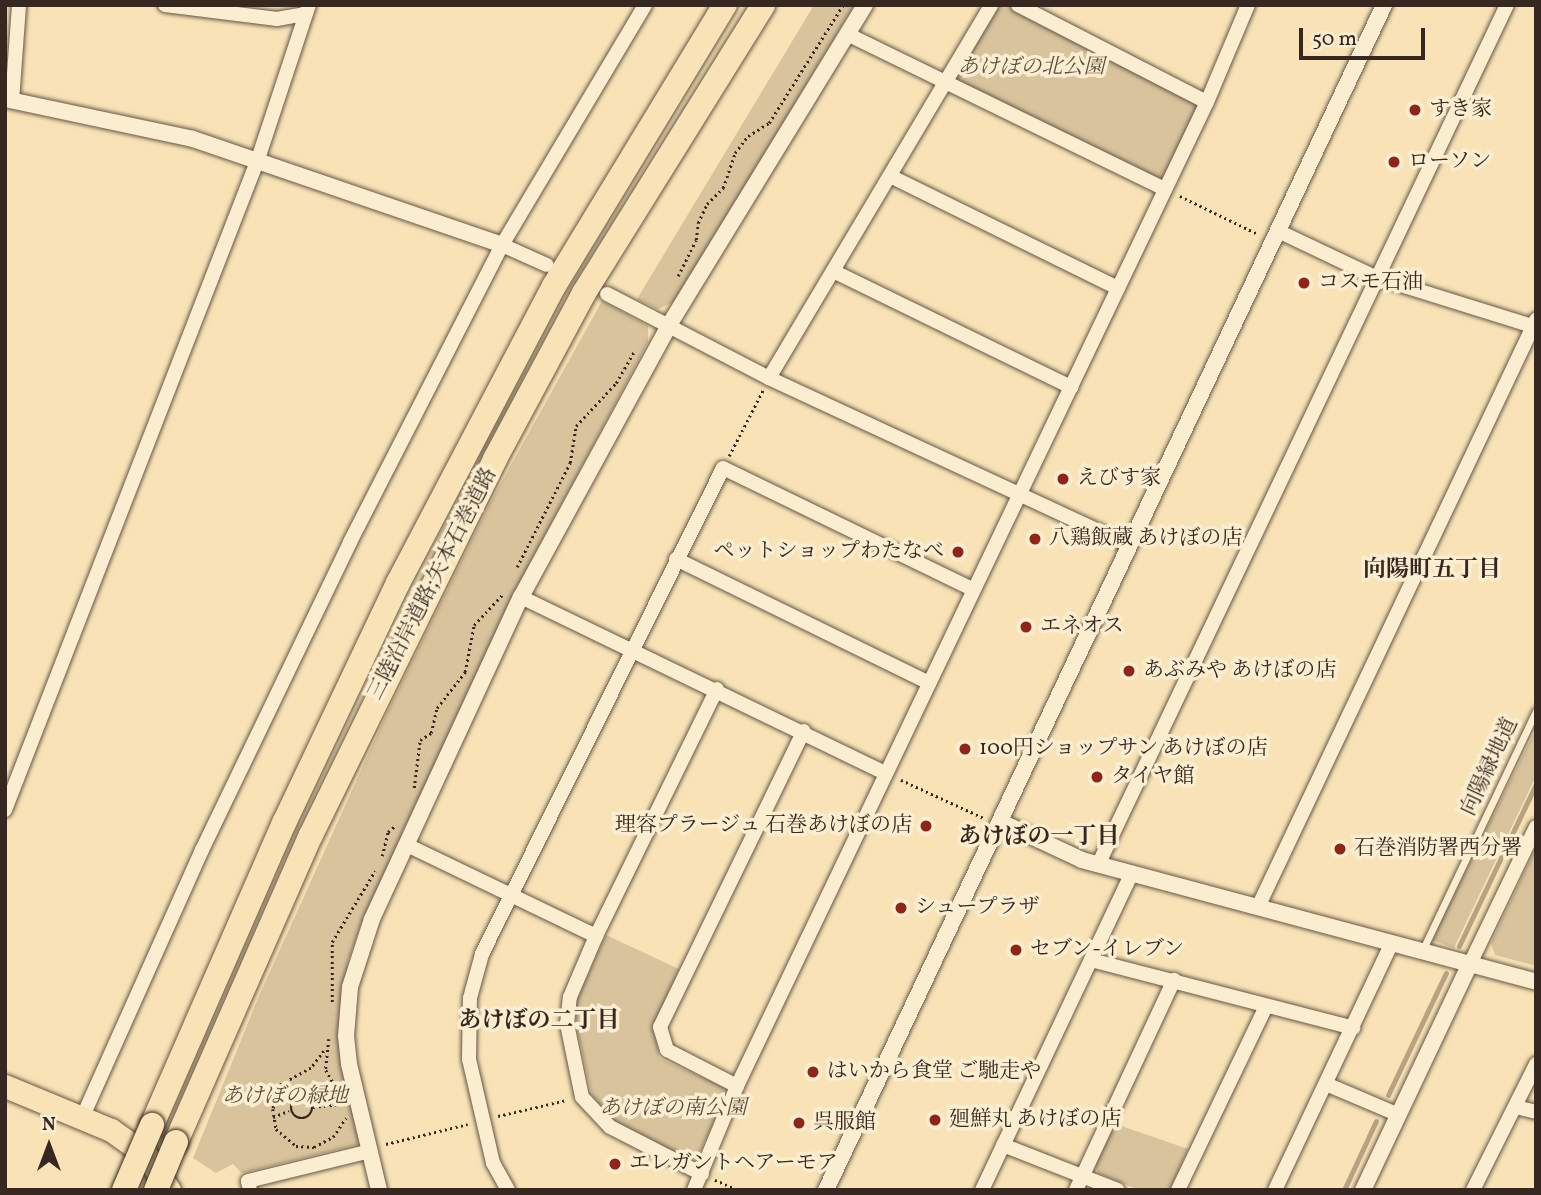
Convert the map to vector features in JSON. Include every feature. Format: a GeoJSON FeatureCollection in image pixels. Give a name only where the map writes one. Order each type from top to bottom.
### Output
{"type":"FeatureCollection","features":[{"type":"Feature","properties":{"kind":"highway","name":"三陸沿岸道路;矢本石巻道路"},"geometry":{"type":"LineString","coordinates":[[124,1190],[284,823],[404,571],[554,286],[725,5]]}},
{"type":"Feature","properties":{"kind":"highway","name":"三陸沿岸道路;矢本石巻道路"},"geometry":{"type":"LineString","coordinates":[[156,1190],[316,822],[495,459],[641,198],[763,5]]}},
{"type":"Feature","properties":{"kind":"highway"},"geometry":{"type":"LineString","coordinates":[[5,1086],[83,1116],[146,1155],[169,1190]]}},
{"type":"Feature","properties":{"kind":"street"},"geometry":{"type":"LineString","coordinates":[[19,5],[8,100],[193,139],[258,159],[502,245],[547,265]]}},
{"type":"Feature","properties":{"kind":"street"},"geometry":{"type":"LineString","coordinates":[[165,5],[277,19],[307,10]]}},
{"type":"Feature","properties":{"kind":"street"},"geometry":{"type":"LineString","coordinates":[[83,1116],[273,697],[502,245],[645,5]]}},
{"type":"Feature","properties":{"kind":"street"},"geometry":{"type":"LineString","coordinates":[[379,1190],[349,1065],[351,987],[372,919],[521,597],[669,325],[865,5]]}},
{"type":"Feature","properties":{"kind":"street"},"geometry":{"type":"LineString","coordinates":[[769,378],[835,272],[991,5]]}},
{"type":"Feature","properties":{"kind":"street"},"geometry":{"type":"LineString","coordinates":[[1018,5],[1207,102]]}},
{"type":"Feature","properties":{"kind":"street"},"geometry":{"type":"LineString","coordinates":[[694,1190],[737,1086],[972,589],[1207,102],[1248,5]]}},
{"type":"Feature","properties":{"kind":"street"},"geometry":{"type":"LineString","coordinates":[[826,1190],[1384,5]]}},
{"type":"Feature","properties":{"kind":"street"},"geometry":{"type":"LineString","coordinates":[[1098,865],[1310,425],[1375,277],[1507,5]]}},
{"type":"Feature","properties":{"kind":"street"},"geometry":{"type":"LineString","coordinates":[[5,810],[258,159],[307,10]]}},
{"type":"Feature","properties":{"kind":"street"},"geometry":{"type":"LineString","coordinates":[[847,34],[1164,189]]}},
{"type":"Feature","properties":{"kind":"street"},"geometry":{"type":"LineString","coordinates":[[890,176],[1118,288]]}},
{"type":"Feature","properties":{"kind":"street"},"geometry":{"type":"LineString","coordinates":[[1258,907],[1535,324],[1375,277],[1278,231]]}},
{"type":"Feature","properties":{"kind":"street"},"geometry":{"type":"LineString","coordinates":[[835,272],[1071,387]]}},
{"type":"Feature","properties":{"kind":"street"},"geometry":{"type":"LineString","coordinates":[[607,294],[769,378],[1129,545]]}},
{"type":"Feature","properties":{"kind":"street"},"geometry":{"type":"LineString","coordinates":[[508,1190],[493,1163],[481,1120],[467,1028],[482,954],[631,648],[723,468],[972,589]]}},
{"type":"Feature","properties":{"kind":"street"},"geometry":{"type":"LineString","coordinates":[[676,559],[929,683]]}},
{"type":"Feature","properties":{"kind":"street"},"geometry":{"type":"LineString","coordinates":[[521,597],[804,731],[885,773]]}},
{"type":"Feature","properties":{"kind":"street"},"geometry":{"type":"LineString","coordinates":[[702,1174],[619,1133],[582,1097],[567,1024],[570,997],[596,936],[717,689]]}},
{"type":"Feature","properties":{"kind":"street"},"geometry":{"type":"LineString","coordinates":[[737,1086],[667,1050],[660,1027],[804,731]]}},
{"type":"Feature","properties":{"kind":"street"},"geometry":{"type":"LineString","coordinates":[[1001,822],[1098,865],[1536,982]]}},
{"type":"Feature","properties":{"kind":"street"},"geometry":{"type":"LineString","coordinates":[[1363,1190],[1536,827]]}},
{"type":"Feature","properties":{"kind":"street"},"geometry":{"type":"LineString","coordinates":[[407,845],[596,936]]}},
{"type":"Feature","properties":{"kind":"street"},"geometry":{"type":"LineString","coordinates":[[982,1190],[1132,873]]}},
{"type":"Feature","properties":{"kind":"street"},"geometry":{"type":"LineString","coordinates":[[1275,1190],[1392,943]]}},
{"type":"Feature","properties":{"kind":"street"},"geometry":{"type":"LineString","coordinates":[[1091,960],[1353,1028]]}},
{"type":"Feature","properties":{"kind":"street"},"geometry":{"type":"LineString","coordinates":[[1076,1190],[1174,980]]}},
{"type":"Feature","properties":{"kind":"street"},"geometry":{"type":"LineString","coordinates":[[1178,1190],[1266,1006]]}},
{"type":"Feature","properties":{"kind":"street"},"geometry":{"type":"LineString","coordinates":[[1473,1190],[1536,1064]]}},
{"type":"Feature","properties":{"kind":"street"},"geometry":{"type":"LineString","coordinates":[[1326,1084],[1399,1115]]}},
{"type":"Feature","properties":{"kind":"street"},"geometry":{"type":"LineString","coordinates":[[1516,1107],[1536,1112]]}},
{"type":"Feature","properties":{"kind":"street"},"geometry":{"type":"LineString","coordinates":[[1003,1146],[1118,1190]]}},
{"type":"Feature","properties":{"kind":"street"},"geometry":{"type":"LineString","coordinates":[[250,1190],[248,1181],[370,1151]]}},
{"type":"Feature","properties":{"kind":"lane","name":"向陽緑地道"},"geometry":{"type":"LineString","coordinates":[[1422,951],[1536,711]]}},
{"type":"Feature","properties":{"kind":"path"},"geometry":{"type":"LineString","coordinates":[[1164,189],[1258,234]]}},
{"type":"Feature","properties":{"kind":"path"},"geometry":{"type":"LineString","coordinates":[[723,468],[769,378]]}},
{"type":"Feature","properties":{"kind":"path"},"geometry":{"type":"LineString","coordinates":[[885,773],[984,818]]}},
{"type":"Feature","properties":{"kind":"path"},"geometry":{"type":"LineString","coordinates":[[324,1050],[311,1068],[280,1086],[273,1117],[284,1140],[304,1148],[334,1137],[346,1118]]}},
{"type":"Feature","properties":{"kind":"path"},"geometry":{"type":"LineString","coordinates":[[273,1117],[290,1110],[297,1098],[306,1099],[313,1107]]}},
{"type":"Feature","properties":{"kind":"path"},"geometry":{"type":"LineString","coordinates":[[313,1107],[342,1104]]}},
{"type":"Feature","properties":{"kind":"path"},"geometry":{"type":"LineString","coordinates":[[290,1110],[298,1119],[307,1119],[313,1107]]}},
{"type":"Feature","properties":{"kind":"path"},"geometry":{"type":"LineString","coordinates":[[702,1174],[738,1190]]}},
{"type":"Feature","properties":{"kind":"green space"},"geometry":{"type":"Polygon","coordinates":[[[814,5],[854,5],[676,301],[658,309],[637,299],[814,5]]]}},
{"type":"Feature","properties":{"kind":"green space","name":"あけぼの北公園"},"geometry":{"type":"Polygon","coordinates":[[[991,5],[1018,5],[1207,102],[1165,189],[945,82],[991,5]]]}},
{"type":"Feature","properties":{"kind":"green space","name":"あけぼの緑地"},"geometry":{"type":"Polygon","coordinates":[[[602,301],[648,326],[648,342],[529,565],[361,924],[348,961],[339,1029],[342,1070],[360,1140],[356,1145],[242,1173],[233,1164],[216,1173],[193,1158],[259,996],[387,713],[490,503],[602,301]]]}},
{"type":"Feature","properties":{"kind":"green space"},"geometry":{"type":"Polygon","coordinates":[[[1536,729],[1536,776],[1454,948],[1432,940],[1536,729]]]}},
{"type":"Feature","properties":{"kind":"green space"},"geometry":{"type":"Polygon","coordinates":[[[1536,848],[1536,966],[1495,955],[1491,943],[1536,848]]]}},
{"type":"Feature","properties":{"kind":"green space","name":"あけぼの南公園"},"geometry":{"type":"Polygon","coordinates":[[[606,935],[679,969],[654,1024],[659,1058],[723,1087],[726,1095],[697,1158],[688,1161],[615,1124],[592,1095],[576,1025],[576,1001],[606,935]]]}},
{"type":"Feature","properties":{"kind":"green space"},"geometry":{"type":"Polygon","coordinates":[[[1116,1124],[1188,1149],[1170,1190],[1139,1190],[1098,1173],[1095,1165],[1116,1124]]]}},
{"type":"Feature","properties":{"kind":"waterway"},"geometry":{"type":"LineString","coordinates":[[1459,946],[1536,784]]}},
{"type":"Feature","properties":{"kind":"waterway"},"geometry":{"type":"LineString","coordinates":[[1388,1095],[1446,973]]}},
{"type":"Feature","properties":{"kind":"waterway"},"geometry":{"type":"LineString","coordinates":[[1344,1190],[1376,1121]]}},
{"type":"Feature","properties":{"kind":"place","name":"すき家"},"geometry":{"type":"Point","coordinates":[1415,110]}},
{"type":"Feature","properties":{"kind":"place","name":"ローソン"},"geometry":{"type":"Point","coordinates":[1394,162]}},
{"type":"Feature","properties":{"kind":"place","name":"コスモ石油"},"geometry":{"type":"Point","coordinates":[1304,283]}},
{"type":"Feature","properties":{"kind":"place","name":"えびす家"},"geometry":{"type":"Point","coordinates":[1063,479]}},
{"type":"Feature","properties":{"kind":"place","name":"八鶏飯蔵 あけぼの店"},"geometry":{"type":"Point","coordinates":[1035,539]}},
{"type":"Feature","properties":{"kind":"place","name":"ペットショップわたなべ"},"geometry":{"type":"Point","coordinates":[958,552]}},
{"type":"Feature","properties":{"kind":"place","name":"エネオス"},"geometry":{"type":"Point","coordinates":[1026,627]}},
{"type":"Feature","properties":{"kind":"place","name":"あぶみや あけぼの店"},"geometry":{"type":"Point","coordinates":[1129,671]}},
{"type":"Feature","properties":{"kind":"place","name":"100円ショップサン あけぼの店"},"geometry":{"type":"Point","coordinates":[965,749]}},
{"type":"Feature","properties":{"kind":"place","name":"タイヤ館"},"geometry":{"type":"Point","coordinates":[1097,777]}},
{"type":"Feature","properties":{"kind":"place","name":"理容プラージュ 石巻あけぼの店"},"geometry":{"type":"Point","coordinates":[926,826]}},
{"type":"Feature","properties":{"kind":"place","name":"石巻消防署西分署"},"geometry":{"type":"Point","coordinates":[1340,849]}},
{"type":"Feature","properties":{"kind":"place","name":"シュープラザ"},"geometry":{"type":"Point","coordinates":[901,908]}},
{"type":"Feature","properties":{"kind":"place","name":"セブン-イレブン"},"geometry":{"type":"Point","coordinates":[1016,950]}},
{"type":"Feature","properties":{"kind":"place","name":"はいから食堂 ご馳走や"},"geometry":{"type":"Point","coordinates":[813,1072]}},
{"type":"Feature","properties":{"kind":"place","name":"廻鮮丸 あけぼの店"},"geometry":{"type":"Point","coordinates":[935,1120]}},
{"type":"Feature","properties":{"kind":"place","name":"呉服館"},"geometry":{"type":"Point","coordinates":[799,1123]}},
{"type":"Feature","properties":{"kind":"place","name":"エレガントヘアーモア"},"geometry":{"type":"Point","coordinates":[615,1164]}},
{"type":"Feature","properties":{"kind":"district","name":"向陽町五丁目"},"geometry":{"type":"Point","coordinates":[1432,570]}},
{"type":"Feature","properties":{"kind":"district","name":"あけぼの一丁目"},"geometry":{"type":"Point","coordinates":[1039,837]}},
{"type":"Feature","properties":{"kind":"district","name":"あけぼの二丁目"},"geometry":{"type":"Point","coordinates":[539,1021]}}]}
